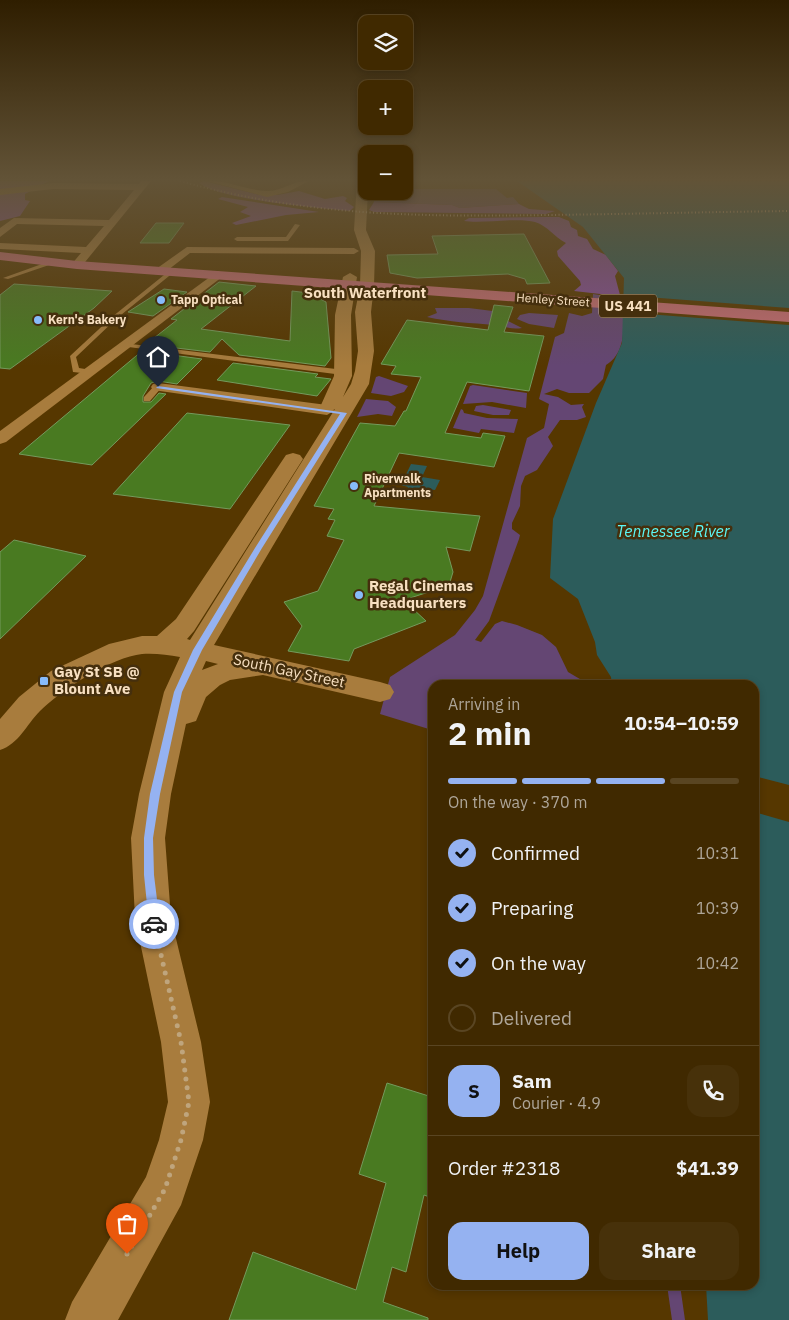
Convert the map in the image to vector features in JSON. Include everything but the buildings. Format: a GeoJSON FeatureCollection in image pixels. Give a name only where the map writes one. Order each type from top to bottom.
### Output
{"type":"FeatureCollection","features":[{"type":"Feature","properties":{"kind":"highway","name":"US 441"},"geometry":{"type":"LineString","coordinates":[[0,256],[77,265],[358,285]]}},
{"type":"Feature","properties":{"kind":"highway","name":"Henley Street"},"geometry":{"type":"LineString","coordinates":[[358,285],[789,318]]}},
{"type":"Feature","properties":{"kind":"main road"},"geometry":{"type":"LineString","coordinates":[[90,1320],[165,1189],[181,1140],[189,1102],[181,1042],[153,918],[148,838],[160,770],[178,692],[180,647],[335,412],[355,395],[354,371],[366,351],[363,312],[358,285],[361,243]]}},
{"type":"Feature","properties":{"kind":"main road"},"geometry":{"type":"LineString","coordinates":[[180,647],[173,638],[247,547]]}},
{"type":"Feature","properties":{"kind":"main road","name":"South Gay Street"},"geometry":{"type":"LineString","coordinates":[[0,738],[28,704],[61,678],[118,650],[142,645],[180,647],[380,692]]}},
{"type":"Feature","properties":{"kind":"main road"},"geometry":{"type":"LineString","coordinates":[[160,770],[177,745],[189,698],[199,686],[224,672],[238,668],[274,667]]}},
{"type":"Feature","properties":{"kind":"street"},"geometry":{"type":"LineString","coordinates":[[77,265],[94,243]]}},
{"type":"Feature","properties":{"kind":"street"},"geometry":{"type":"LineString","coordinates":[[0,246],[89,250]]}},
{"type":"Feature","properties":{"kind":"street"},"geometry":{"type":"LineString","coordinates":[[165,271],[187,250],[361,251]]}},
{"type":"Feature","properties":{"kind":"street"},"geometry":{"type":"LineString","coordinates":[[0,439],[218,275]]}},
{"type":"Feature","properties":{"kind":"street"},"geometry":{"type":"LineString","coordinates":[[158,387],[335,412]]}},
{"type":"Feature","properties":{"kind":"lane"},"geometry":{"type":"LineString","coordinates":[[270,250],[274,243]]}},
{"type":"Feature","properties":{"kind":"lane"},"geometry":{"type":"LineString","coordinates":[[3,280],[23,266],[26,260]]}},
{"type":"Feature","properties":{"kind":"lane"},"geometry":{"type":"LineString","coordinates":[[3,280],[52,262]]}},
{"type":"Feature","properties":{"kind":"lane"},"geometry":{"type":"LineString","coordinates":[[88,372],[76,370],[72,357],[165,271]]}},
{"type":"Feature","properties":{"kind":"lane"},"geometry":{"type":"LineString","coordinates":[[123,345],[335,372],[354,371]]}},
{"type":"Feature","properties":{"kind":"lane"},"geometry":{"type":"LineString","coordinates":[[147,399],[158,387]]}},
{"type":"Feature","properties":{"kind":"shaded area"},"geometry":{"type":"Polygon","coordinates":[[[566,243],[589,243],[593,249],[606,255],[618,271],[615,276],[620,295],[574,291],[581,285],[580,281],[558,256],[557,251],[566,243]]]}},
{"type":"Feature","properties":{"kind":"shaded area"},"geometry":{"type":"Polygon","coordinates":[[[593,294],[624,299],[624,327],[621,344],[613,359],[606,365],[603,379],[589,393],[569,393],[557,389],[544,394],[558,397],[571,405],[584,404],[582,407],[586,417],[577,420],[560,420],[548,437],[553,446],[537,470],[525,476],[521,486],[520,506],[512,523],[512,529],[520,535],[519,539],[489,621],[475,640],[481,642],[495,624],[502,621],[517,625],[542,635],[556,647],[568,672],[582,680],[428,680],[428,729],[380,714],[390,677],[455,635],[475,610],[483,596],[527,438],[544,428],[549,404],[539,399],[555,337],[564,333],[569,313],[582,316],[592,313],[593,294]]]}},
{"type":"Feature","properties":{"kind":"shaded area"},"geometry":{"type":"Polygon","coordinates":[[[435,308],[469,308],[508,313],[506,320],[522,328],[427,317],[437,313],[435,308]]]}},
{"type":"Feature","properties":{"kind":"shaded area"},"geometry":{"type":"Polygon","coordinates":[[[529,313],[558,315],[554,328],[529,324],[517,319],[520,315],[529,313]]]}},
{"type":"Feature","properties":{"kind":"shaded area"},"geometry":{"type":"Polygon","coordinates":[[[379,376],[408,386],[404,392],[391,396],[371,393],[376,377],[379,376]]]}},
{"type":"Feature","properties":{"kind":"shaded area"},"geometry":{"type":"Polygon","coordinates":[[[470,386],[527,393],[526,408],[492,402],[463,404],[470,386]]]}},
{"type":"Feature","properties":{"kind":"shaded area"},"geometry":{"type":"Polygon","coordinates":[[[366,399],[388,401],[396,407],[392,416],[378,414],[357,417],[366,399]]]}},
{"type":"Feature","properties":{"kind":"shaded area"},"geometry":{"type":"Polygon","coordinates":[[[483,405],[511,410],[509,415],[493,415],[474,411],[476,406],[483,405]]]}},
{"type":"Feature","properties":{"kind":"shaded area"},"geometry":{"type":"Polygon","coordinates":[[[461,409],[464,413],[487,418],[518,419],[514,433],[481,429],[479,433],[453,428],[461,409]]]}},
{"type":"Feature","properties":{"kind":"shaded area"},"geometry":{"type":"Polygon","coordinates":[[[668,1290],[681,1290],[685,1320],[672,1320],[668,1290]]]}},
{"type":"Feature","properties":{"kind":"water","name":"Tennessee River"},"geometry":{"type":"Polygon","coordinates":[[[596,243],[789,243],[789,1320],[708,1320],[706,1290],[759,1290],[759,680],[611,680],[597,655],[595,642],[578,599],[550,578],[553,519],[596,403],[622,343],[624,278],[596,243]]]}},
{"type":"Feature","properties":{"kind":"water"},"geometry":{"type":"Polygon","coordinates":[[[411,464],[427,466],[422,477],[440,480],[435,490],[416,488],[411,500],[397,498],[400,492],[406,492],[408,487],[401,485],[411,464]]]}},
{"type":"Feature","properties":{"kind":"pier"},"geometry":{"type":"Polygon","coordinates":[[[621,295],[789,308],[789,325],[621,312],[621,295]]]}},
{"type":"Feature","properties":{"kind":"pier"},"geometry":{"type":"Polygon","coordinates":[[[759,777],[789,785],[789,822],[759,813],[759,777]]]}},
{"type":"Feature","properties":{"kind":"way so far"},"geometry":{"type":"LineString","coordinates":[[127,1254],[165,1189],[181,1140],[189,1102],[181,1042],[154,924]]}},
{"type":"Feature","properties":{"kind":"place","name":"Tapp Optical"},"geometry":{"type":"Point","coordinates":[161,300]}},
{"type":"Feature","properties":{"kind":"place","name":"Kern's Bakery"},"geometry":{"type":"Point","coordinates":[38,320]}},
{"type":"Feature","properties":{"kind":"place","name":"Riverwalk Apartments"},"geometry":{"type":"Point","coordinates":[354,486]}},
{"type":"Feature","properties":{"kind":"place","name":"Regal Cinemas Headquarters"},"geometry":{"type":"Point","coordinates":[359,595]}},
{"type":"Feature","properties":{"kind":"place","name":"Gay St SB @ Blount Ave"},"geometry":{"type":"Point","coordinates":[44,681]}},
{"type":"Feature","properties":{"kind":"district","name":"South Waterfront"},"geometry":{"type":"Point","coordinates":[365,293]}},
{"type":"Feature","properties":{"kind":"route"},"geometry":{"type":"LineString","coordinates":[[154,924],[149,875],[148,838],[155,794],[178,692],[198,650],[258,548],[270,532],[344,413],[158,387]]}}]}
